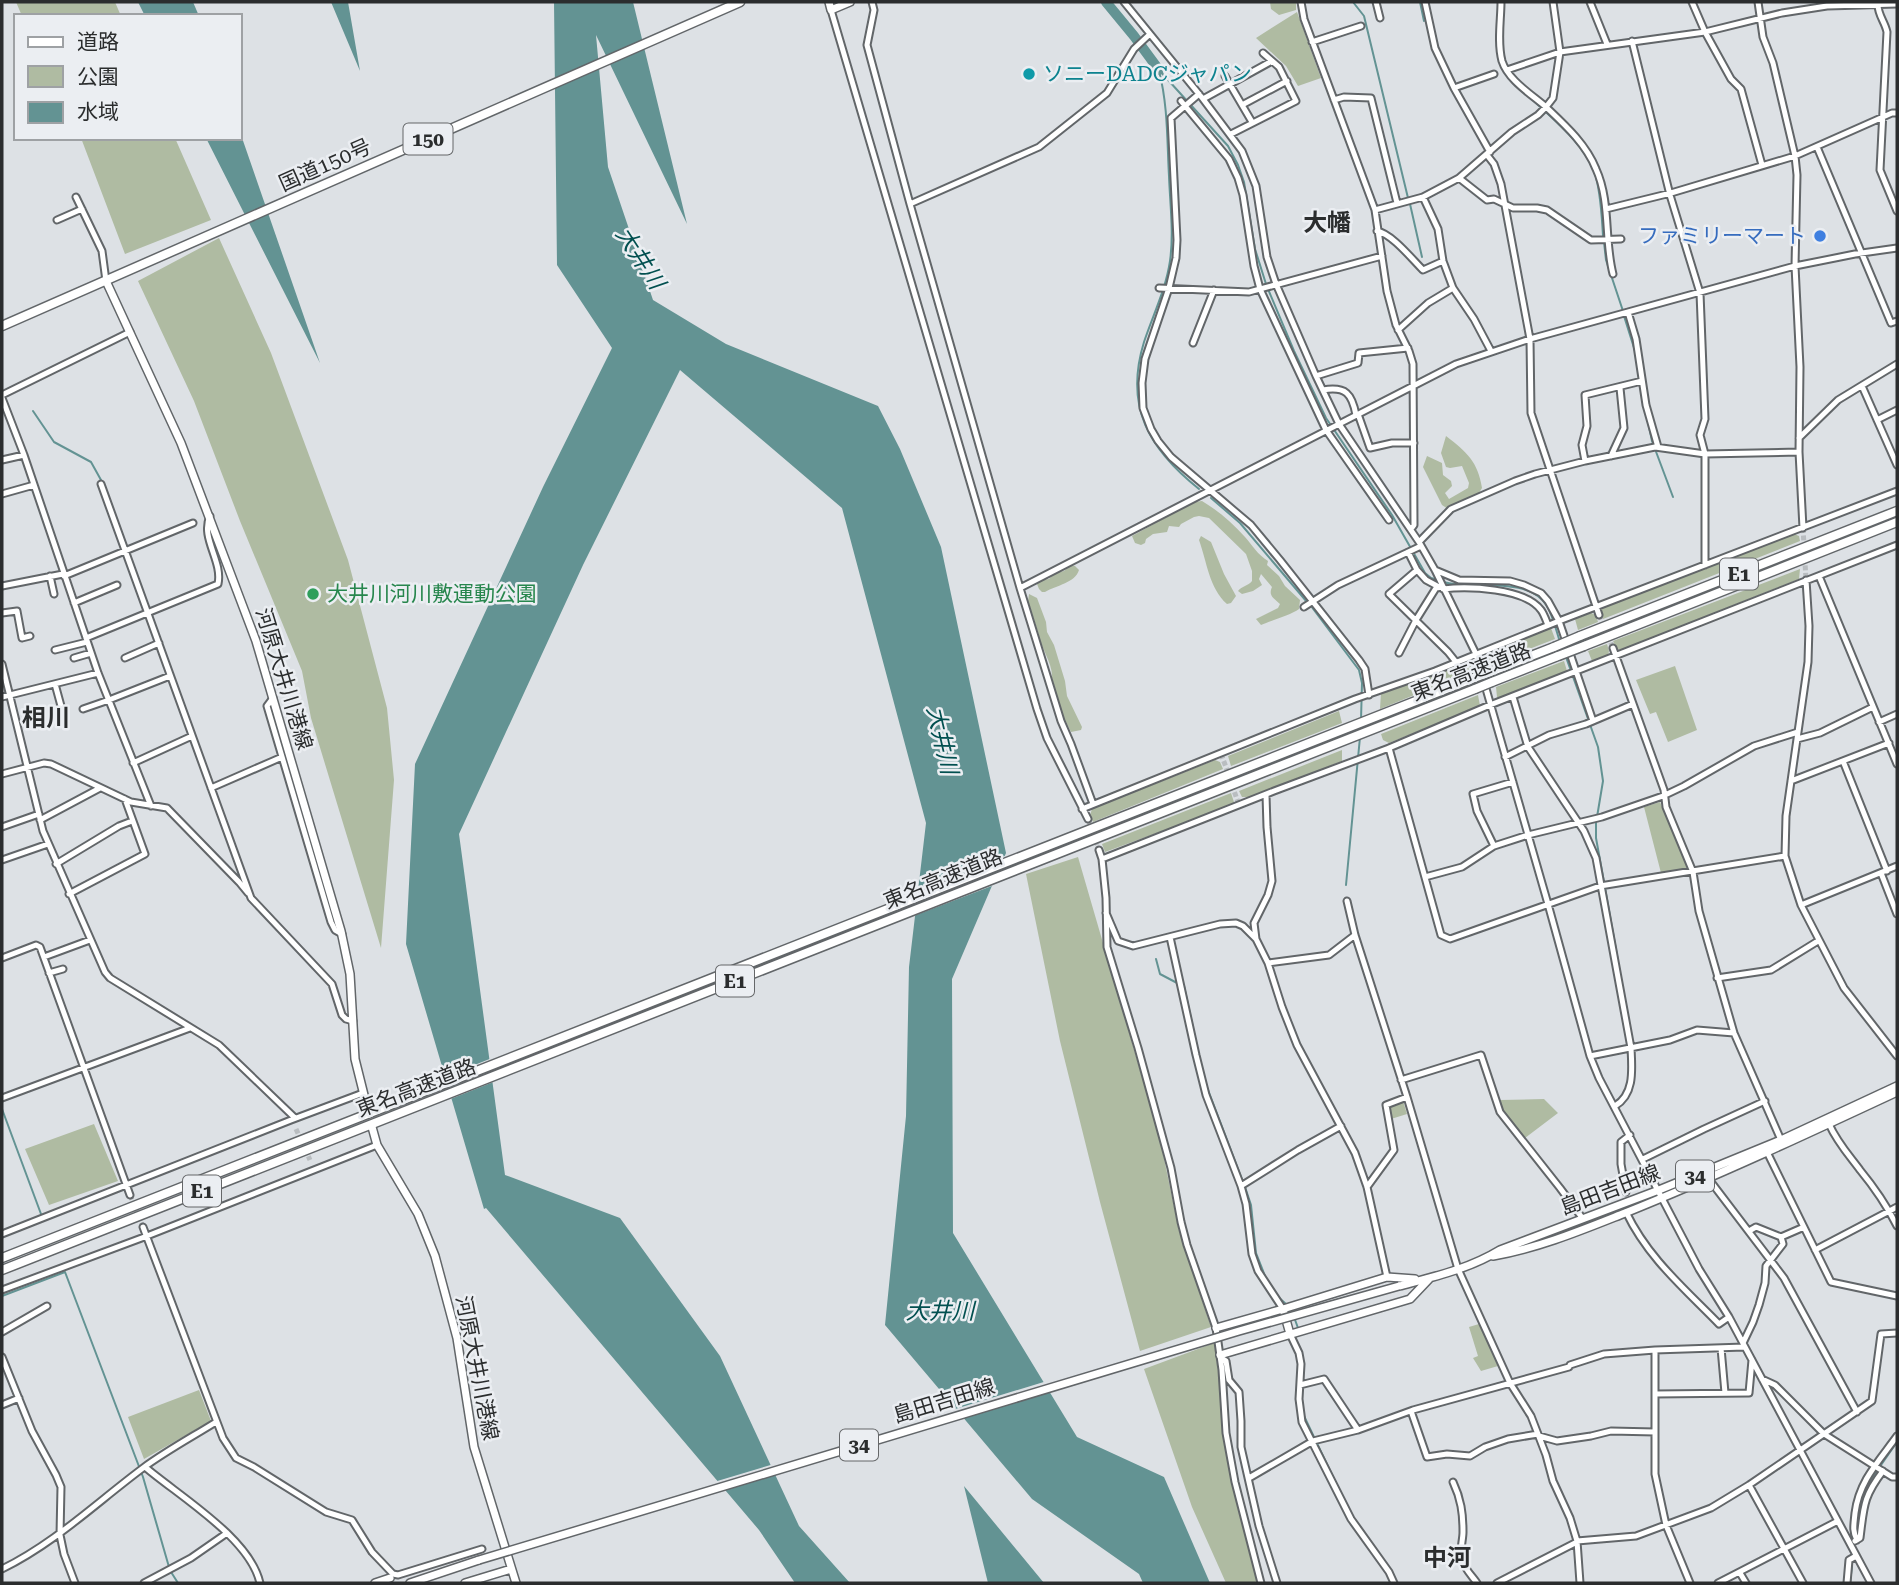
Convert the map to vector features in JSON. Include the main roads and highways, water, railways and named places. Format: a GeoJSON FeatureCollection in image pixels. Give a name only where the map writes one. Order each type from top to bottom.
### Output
{"type":"FeatureCollection","features":[{"type":"Feature","properties":{"kind":"highway","name":"国道150号"},"geometry":{"type":"LineString","coordinates":[[2,326],[740,2]]}},
{"type":"Feature","properties":{"kind":"highway","name":"東名高速道路"},"geometry":{"type":"LineString","coordinates":[[2,1258],[1897,511]]}},
{"type":"Feature","properties":{"kind":"highway","name":"東名高速道路"},"geometry":{"type":"LineString","coordinates":[[2,1270],[1897,522]]}},
{"type":"Feature","properties":{"kind":"main road"},"geometry":{"type":"LineString","coordinates":[[830,6],[850,2]]}},
{"type":"Feature","properties":{"kind":"main road","name":"河原大井川港線"},"geometry":{"type":"LineString","coordinates":[[106,281],[181,443],[256,641],[342,934],[350,974],[355,1059],[366,1107]]}},
{"type":"Feature","properties":{"kind":"main road","name":"島田吉田線"},"geometry":{"type":"LineString","coordinates":[[410,1583],[1239,1331],[1429,1279],[1489,1257],[1514,1252],[1588,1228],[1897,1086]]}},
{"type":"Feature","properties":{"kind":"main road","name":"島田吉田線"},"geometry":{"type":"LineString","coordinates":[[1489,1257],[1500,1250],[1583,1219],[1708,1178],[1897,1092]]}},
{"type":"Feature","properties":{"kind":"main road","name":"河原大井川港線"},"geometry":{"type":"LineString","coordinates":[[372,1127],[377,1145],[418,1214],[435,1256],[457,1338],[474,1447],[516,1583]]}},
{"type":"Feature","properties":{"kind":"main road"},"geometry":{"type":"LineString","coordinates":[[1216,1328],[1387,1277],[1429,1279]]}},
{"type":"Feature","properties":{"kind":"main road"},"geometry":{"type":"LineString","coordinates":[[1220,1356],[1410,1299],[1429,1279]]}},
{"type":"Feature","properties":{"kind":"main road"},"geometry":{"type":"LineString","coordinates":[[1288,1308],[1297,1333]]}},
{"type":"Feature","properties":{"kind":"main road"},"geometry":{"type":"LineString","coordinates":[[464,1583],[511,1569]]}},
{"type":"Feature","properties":{"kind":"main road"},"geometry":{"type":"LineString","coordinates":[[375,1583],[390,1578]]}},
{"type":"Feature","properties":{"kind":"water"},"geometry":{"type":"Polygon","coordinates":[[[138,2],[193,2],[198,14],[144,14],[138,2]]]}},
{"type":"Feature","properties":{"kind":"water"},"geometry":{"type":"Polygon","coordinates":[[[331,2],[348,2],[360,71],[331,2]]]}},
{"type":"Feature","properties":{"kind":"water","name":"大井川"},"geometry":{"type":"Polygon","coordinates":[[[554,2],[633,2],[687,224],[596,35],[608,167],[653,300],[726,344],[878,406],[900,449],[941,547],[1006,853],[952,979],[953,1233],[1077,1437],[1164,1477],[1210,1583],[1143,1583],[1139,1574],[1032,1499],[885,1325],[906,1116],[909,967],[926,823],[842,508],[680,370],[583,565],[459,834],[505,1175],[620,1218],[720,1356],[799,1526],[850,1583],[795,1583],[759,1530],[486,1208],[484,1209],[406,944],[415,764],[543,487],[612,348],[557,265],[554,2]]]}},
{"type":"Feature","properties":{"kind":"water"},"geometry":{"type":"Polygon","coordinates":[[[242,138],[320,363],[207,140],[242,140],[242,138]]]}},
{"type":"Feature","properties":{"kind":"water"},"geometry":{"type":"Polygon","coordinates":[[[964,1486],[1044,1583],[988,1583],[964,1486]]]}},
{"type":"Feature","properties":{"kind":"waterway"},"geometry":{"type":"LineString","coordinates":[[1106,2],[1159,70]]}},
{"type":"Feature","properties":{"kind":"waterway"},"geometry":{"type":"LineString","coordinates":[[1353,2],[1364,16],[1408,198]]}},
{"type":"Feature","properties":{"kind":"waterway"},"geometry":{"type":"LineString","coordinates":[[1420,2],[1424,21]]}},
{"type":"Feature","properties":{"kind":"waterway"},"geometry":{"type":"LineString","coordinates":[[1498,2],[1498,15]]}},
{"type":"Feature","properties":{"kind":"waterway"},"geometry":{"type":"LineString","coordinates":[[1501,66],[1508,77],[1570,136],[1590,163],[1599,192],[1603,236]]}},
{"type":"Feature","properties":{"kind":"waterway"},"geometry":{"type":"LineString","coordinates":[[1159,70],[1228,146],[1238,165],[1244,182],[1255,249],[1266,284]]}},
{"type":"Feature","properties":{"kind":"waterway"},"geometry":{"type":"LineString","coordinates":[[1159,71],[1167,123],[1171,250],[1166,282],[1144,342],[1137,387],[1139,407],[1154,442],[1181,474],[1199,489]]}},
{"type":"Feature","properties":{"kind":"waterway"},"geometry":{"type":"LineString","coordinates":[[1410,204],[1422,257]]}},
{"type":"Feature","properties":{"kind":"waterway"},"geometry":{"type":"LineString","coordinates":[[1604,242],[1606,260],[1623,311]]}},
{"type":"Feature","properties":{"kind":"waterway"},"geometry":{"type":"LineString","coordinates":[[1268,289],[1326,418],[1392,515],[1425,573],[1438,580]]}},
{"type":"Feature","properties":{"kind":"waterway"},"geometry":{"type":"LineString","coordinates":[[1624,316],[1635,351]]}},
{"type":"Feature","properties":{"kind":"waterway"},"geometry":{"type":"LineString","coordinates":[[33,411],[54,442],[91,462],[101,480]]}},
{"type":"Feature","properties":{"kind":"waterway"},"geometry":{"type":"LineString","coordinates":[[1648,422],[1652,441],[1673,497]]}},
{"type":"Feature","properties":{"kind":"waterway"},"geometry":{"type":"LineString","coordinates":[[1211,498],[1240,523],[1307,602]]}},
{"type":"Feature","properties":{"kind":"waterway"},"geometry":{"type":"LineString","coordinates":[[1443,582],[1499,585],[1527,590],[1538,596],[1547,606],[1560,642]]}},
{"type":"Feature","properties":{"kind":"waterway"},"geometry":{"type":"LineString","coordinates":[[1311,606],[1359,670],[1362,683],[1361,720]]}},
{"type":"Feature","properties":{"kind":"waterway"},"geometry":{"type":"LineString","coordinates":[[1566,657],[1598,747],[1603,781],[1597,817]]}},
{"type":"Feature","properties":{"kind":"waterway"},"geometry":{"type":"LineString","coordinates":[[1346,885],[1360,737]]}},
{"type":"Feature","properties":{"kind":"waterway"},"geometry":{"type":"LineString","coordinates":[[1596,822],[1596,838],[1604,882]]}},
{"type":"Feature","properties":{"kind":"waterway"},"geometry":{"type":"LineString","coordinates":[[1605,888],[1618,961]]}},
{"type":"Feature","properties":{"kind":"waterway"},"geometry":{"type":"LineString","coordinates":[[1156,959],[1160,974],[1179,984]]}},
{"type":"Feature","properties":{"kind":"waterway"},"geometry":{"type":"LineString","coordinates":[[1184,986],[1202,1070]]}},
{"type":"Feature","properties":{"kind":"waterway"},"geometry":{"type":"LineString","coordinates":[[1205,1082],[1243,1182]]}},
{"type":"Feature","properties":{"kind":"waterway"},"geometry":{"type":"LineString","coordinates":[[2,1109],[41,1214]]}},
{"type":"Feature","properties":{"kind":"waterway"},"geometry":{"type":"LineString","coordinates":[[1245,1187],[1251,1205],[1256,1253],[1265,1276]]}},
{"type":"Feature","properties":{"kind":"waterway"},"geometry":{"type":"LineString","coordinates":[[2,1296],[65,1272],[143,1477],[169,1567]]}},
{"type":"Feature","properties":{"kind":"waterway"},"geometry":{"type":"LineString","coordinates":[[1277,1296],[1286,1304]]}},
{"type":"Feature","properties":{"kind":"waterway"},"geometry":{"type":"LineString","coordinates":[[1294,1317],[1298,1328]]}},
{"type":"Feature","properties":{"kind":"waterway"},"geometry":{"type":"LineString","coordinates":[[1304,1416],[1344,1500]]}},
{"type":"Feature","properties":{"kind":"waterway"},"geometry":{"type":"LineString","coordinates":[[1863,1491],[1897,1442]]}},
{"type":"Feature","properties":{"kind":"waterway"},"geometry":{"type":"LineString","coordinates":[[1850,1583],[1852,1566]]}},
{"type":"Feature","properties":{"kind":"waterway"},"geometry":{"type":"LineString","coordinates":[[171,1572],[178,1583]]}},
{"type":"Feature","properties":{"kind":"waterway"},"geometry":{"type":"LineString","coordinates":[[1394,1577],[1397,1583]]}},
{"type":"Feature","properties":{"kind":"tunnel"},"geometry":{"type":"LineString","coordinates":[[1803,528],[1806,580]]}},
{"type":"Feature","properties":{"kind":"tunnel"},"geometry":{"type":"LineString","coordinates":[[1599,615],[1613,648]]}},
{"type":"Feature","properties":{"kind":"tunnel"},"geometry":{"type":"LineString","coordinates":[[1221,754],[1229,775]]}},
{"type":"Feature","properties":{"kind":"tunnel"},"geometry":{"type":"LineString","coordinates":[[1232,785],[1239,805]]}},
{"type":"Feature","properties":{"kind":"tunnel"},"geometry":{"type":"LineString","coordinates":[[1088,819],[1099,850]]}},
{"type":"Feature","properties":{"kind":"tunnel"},"geometry":{"type":"LineString","coordinates":[[296,1129],[310,1160]]}},
{"type":"Feature","properties":{"kind":"tunnel"},"geometry":{"type":"LineString","coordinates":[[130,1195],[143,1227]]}},
{"type":"Feature","properties":{"kind":"place","name":"ソニーDADCジャパン"},"geometry":{"type":"Point","coordinates":[1029,74]}},
{"type":"Feature","properties":{"kind":"place","name":"ファミリーマート"},"geometry":{"type":"Point","coordinates":[1820,236]}},
{"type":"Feature","properties":{"kind":"place","name":"大井川河川敷運動公園"},"geometry":{"type":"Point","coordinates":[313,594]}},
{"type":"Feature","properties":{"kind":"district","name":"大幡"},"geometry":{"type":"Point","coordinates":[1327,223]}},
{"type":"Feature","properties":{"kind":"district","name":"相川"},"geometry":{"type":"Point","coordinates":[46,718]}},
{"type":"Feature","properties":{"kind":"district","name":"中河"},"geometry":{"type":"Point","coordinates":[1447,1558]}}]}
